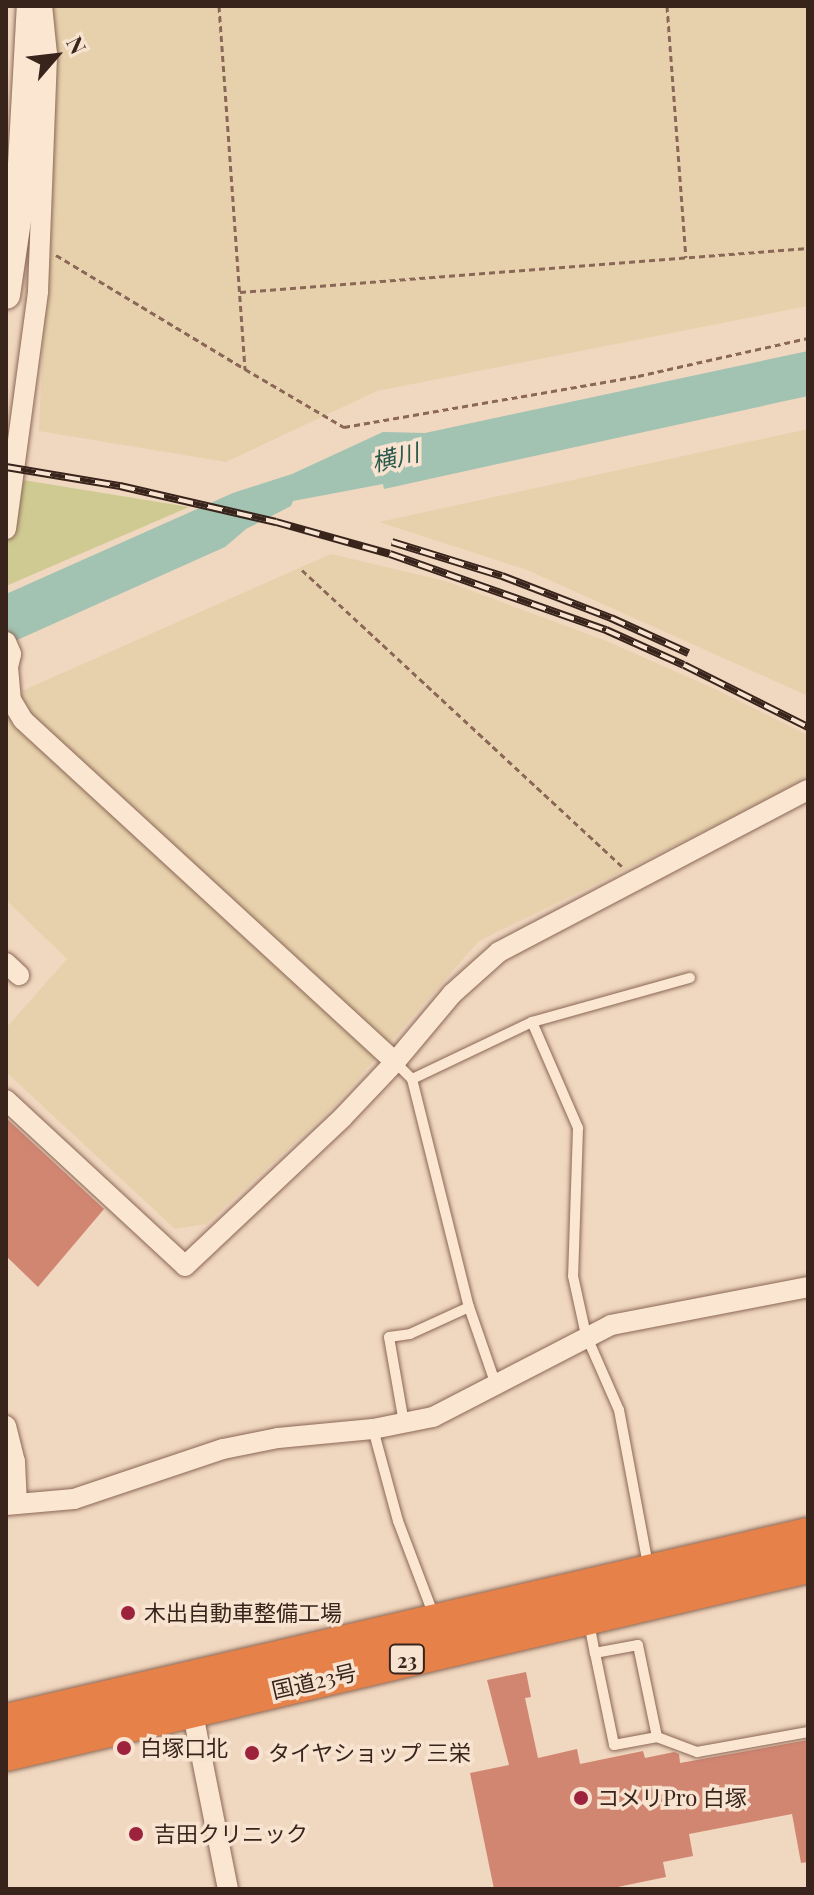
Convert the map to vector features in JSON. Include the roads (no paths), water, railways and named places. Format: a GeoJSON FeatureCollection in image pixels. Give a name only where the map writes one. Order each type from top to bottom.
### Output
{"type":"FeatureCollection","features":[{"type":"Feature","properties":{"kind":"highway","name":"国道23号"},"geometry":{"type":"LineString","coordinates":[[6,1722],[808,1536]]}},
{"type":"Feature","properties":{"kind":"highway","name":"国道23号"},"geometry":{"type":"LineString","coordinates":[[6,1753],[808,1565]]}},
{"type":"Feature","properties":{"kind":"main road"},"geometry":{"type":"LineString","coordinates":[[6,295],[20,200],[31,6]]}},
{"type":"Feature","properties":{"kind":"street"},"geometry":{"type":"LineString","coordinates":[[6,529],[36,323],[47,54],[42,6]]}},
{"type":"Feature","properties":{"kind":"street"},"geometry":{"type":"LineString","coordinates":[[8,657],[11,700],[23,720],[395,1062]]}},
{"type":"Feature","properties":{"kind":"street"},"geometry":{"type":"LineString","coordinates":[[6,1100],[185,1266],[343,1117],[395,1062],[452,994],[499,952],[808,790]]}},
{"type":"Feature","properties":{"kind":"street"},"geometry":{"type":"LineString","coordinates":[[6,1426],[15,1462],[12,1505],[74,1499],[223,1449],[278,1438],[373,1429],[433,1417],[497,1387],[586,1335],[611,1325],[698,1305],[808,1287]]}},
{"type":"Feature","properties":{"kind":"street"},"geometry":{"type":"LineString","coordinates":[[192,1709],[228,1889]]}},
{"type":"Feature","properties":{"kind":"lane"},"geometry":{"type":"LineString","coordinates":[[412,1079],[532,1022],[690,978]]}},
{"type":"Feature","properties":{"kind":"lane"},"geometry":{"type":"LineString","coordinates":[[532,1022],[578,1128],[577,1239],[571,1257],[586,1335],[619,1410],[647,1559]]}},
{"type":"Feature","properties":{"kind":"lane"},"geometry":{"type":"LineString","coordinates":[[395,1062],[412,1079],[469,1307],[497,1387]]}},
{"type":"Feature","properties":{"kind":"lane"},"geometry":{"type":"LineString","coordinates":[[404,1423],[389,1337],[410,1334],[469,1307]]}},
{"type":"Feature","properties":{"kind":"lane"},"geometry":{"type":"LineString","coordinates":[[373,1429],[398,1521],[431,1608]]}},
{"type":"Feature","properties":{"kind":"lane"},"geometry":{"type":"LineString","coordinates":[[587,1616],[614,1745],[657,1737],[697,1752],[808,1732]]}},
{"type":"Feature","properties":{"kind":"lane"},"geometry":{"type":"LineString","coordinates":[[595,1653],[638,1645],[657,1737]]}},
{"type":"Feature","properties":{"kind":"water","name":"横川"},"geometry":{"type":"Polygon","coordinates":[[[808,351],[808,396],[384,489],[383,484],[293,501],[291,506],[246,529],[225,547],[6,645],[6,594],[233,493],[292,474],[383,432],[425,433],[808,351]]]}},
{"type":"Feature","properties":{"kind":"railway"},"geometry":{"type":"LineString","coordinates":[[6,467],[120,486],[276,522],[390,554],[606,630],[808,727]]}},
{"type":"Feature","properties":{"kind":"railway"},"geometry":{"type":"LineString","coordinates":[[392,542],[502,576],[611,618],[688,653]]}},
{"type":"Feature","properties":{"kind":"place","name":"木出自動車整備工場"},"geometry":{"type":"Point","coordinates":[128,1613]}},
{"type":"Feature","properties":{"kind":"place","name":"白塚口北"},"geometry":{"type":"Point","coordinates":[124,1748]}},
{"type":"Feature","properties":{"kind":"place","name":"タイヤショップ 三栄"},"geometry":{"type":"Point","coordinates":[252,1753]}},
{"type":"Feature","properties":{"kind":"place","name":"コメリPro 白塚"},"geometry":{"type":"Point","coordinates":[581,1798]}},
{"type":"Feature","properties":{"kind":"place","name":"吉田クリニック"},"geometry":{"type":"Point","coordinates":[136,1834]}}]}
